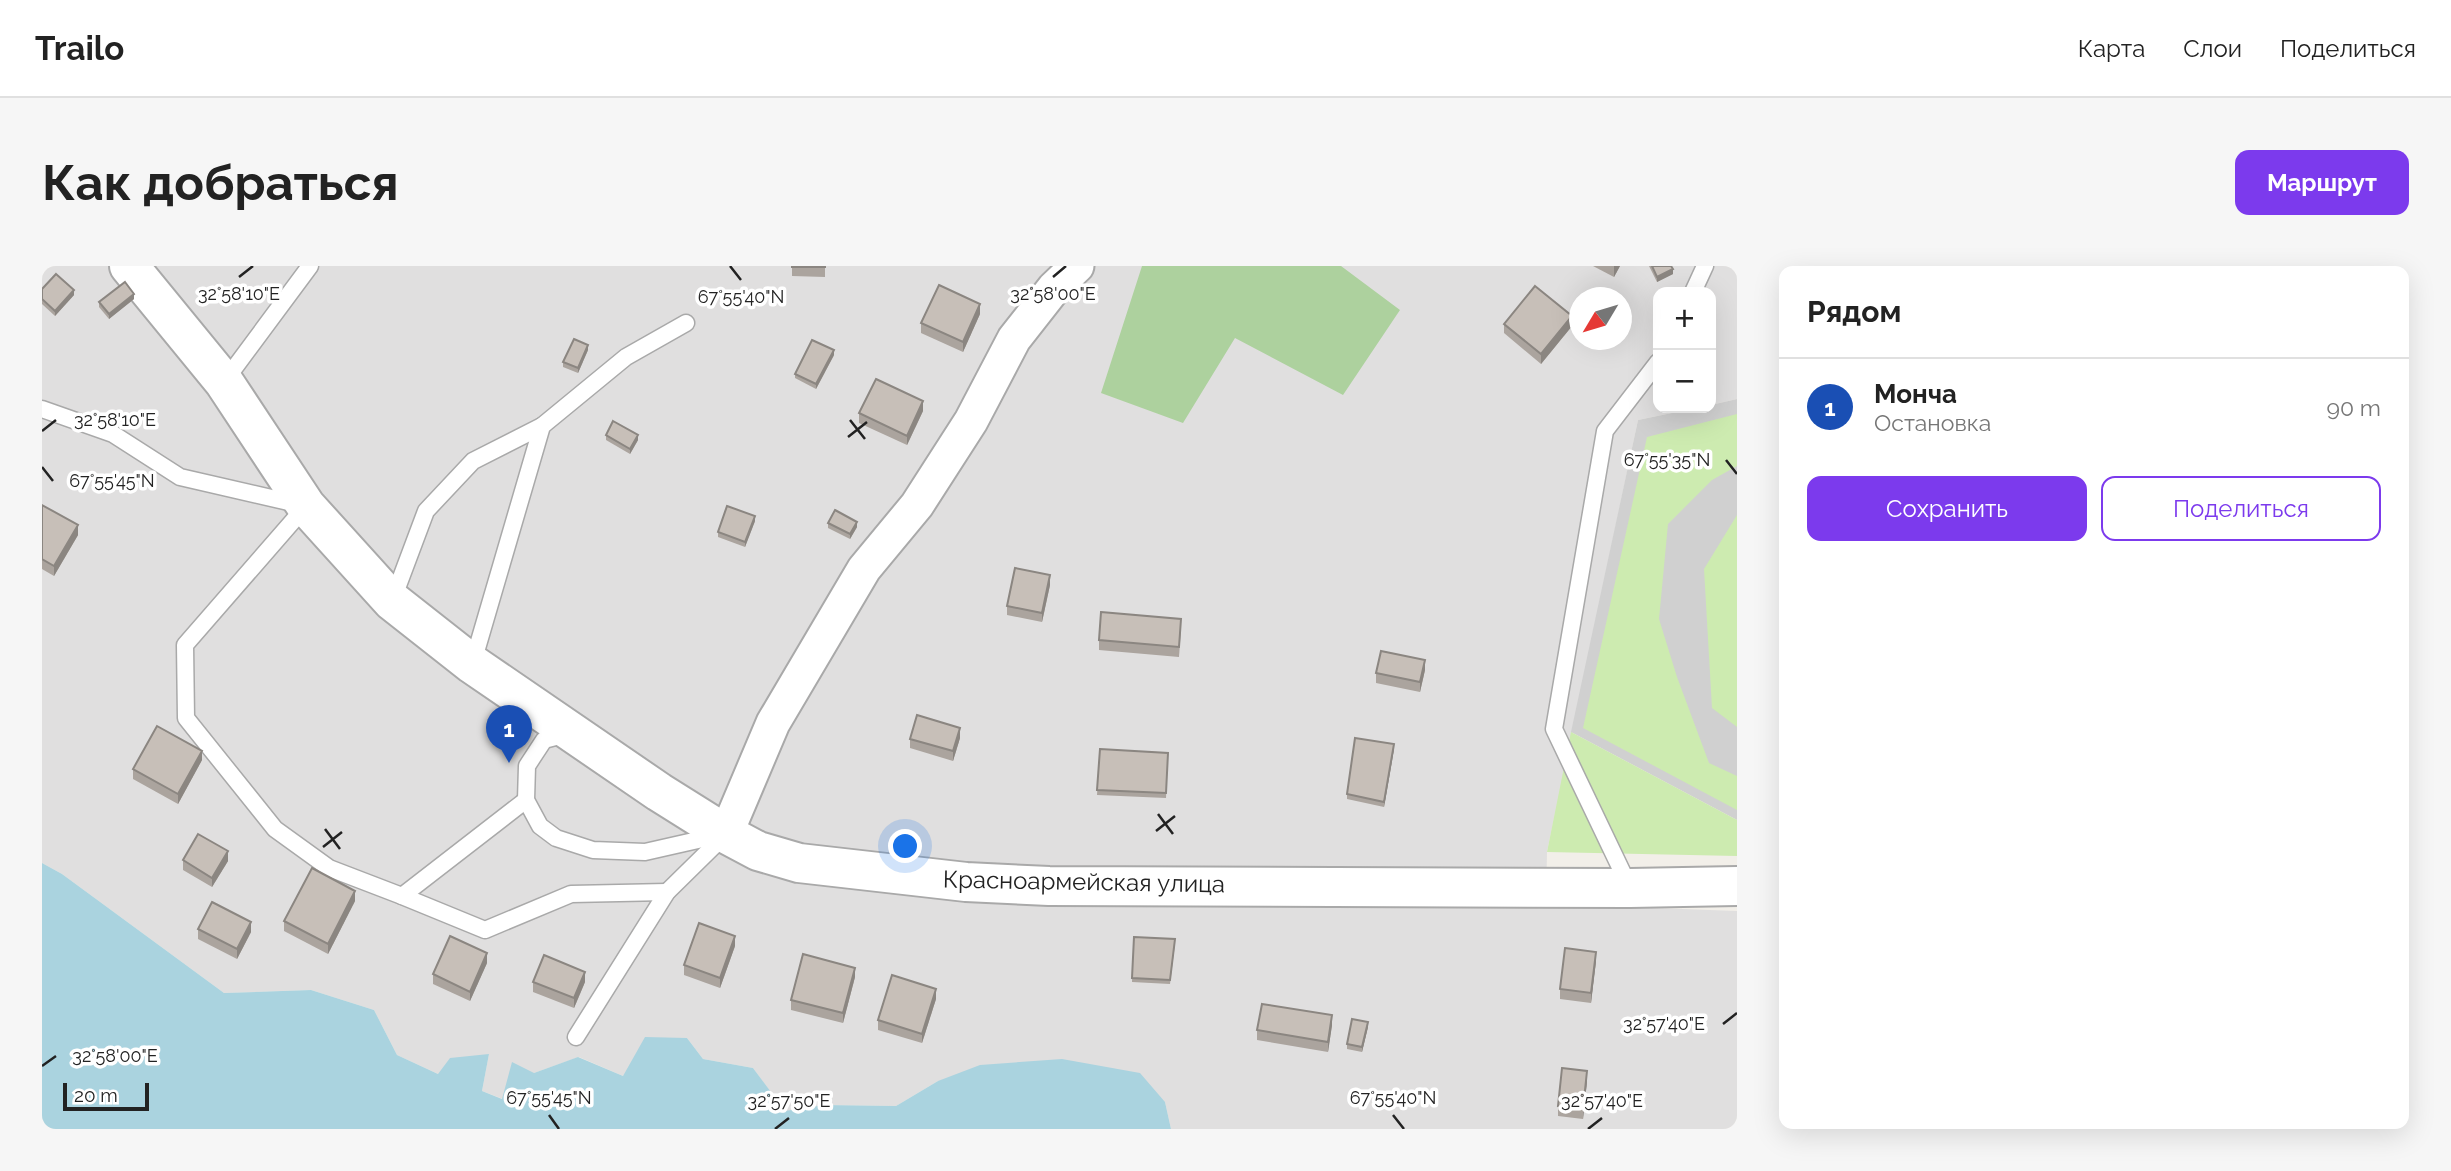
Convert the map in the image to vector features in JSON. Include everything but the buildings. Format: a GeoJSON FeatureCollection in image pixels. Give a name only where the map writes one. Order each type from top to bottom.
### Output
{"type":"FeatureCollection","features":[{"type":"Feature","properties":{"kind":"street","name":"Красноармейская улица"},"geometry":{"type":"LineString","coordinates":[[129,266],[224,382],[306,506],[392,601],[472,664],[659,792],[758,851],[799,863],[966,882],[1049,886],[1737,886]]}},
{"type":"Feature","properties":{"kind":"street"},"geometry":{"type":"LineString","coordinates":[[726,834],[773,723],[864,569],[917,505],[971,421],[1014,339],[1054,288],[1077,266]]}},
{"type":"Feature","properties":{"kind":"lane"},"geometry":{"type":"LineString","coordinates":[[224,382],[310,266]]}},
{"type":"Feature","properties":{"kind":"lane"},"geometry":{"type":"LineString","coordinates":[[1694,287],[1705,266]]}},
{"type":"Feature","properties":{"kind":"lane"},"geometry":{"type":"LineString","coordinates":[[392,601],[426,511],[473,461],[542,426],[626,357],[686,323]]}},
{"type":"Feature","properties":{"kind":"lane"},"geometry":{"type":"LineString","coordinates":[[1630,888],[1554,729],[1605,431],[1653,369]]}},
{"type":"Feature","properties":{"kind":"lane"},"geometry":{"type":"LineString","coordinates":[[42,409],[113,434],[180,477],[306,506],[185,645],[186,718],[275,830],[330,868],[485,930],[571,894],[667,892]]}},
{"type":"Feature","properties":{"kind":"lane"},"geometry":{"type":"LineString","coordinates":[[472,664],[542,426]]}},
{"type":"Feature","properties":{"kind":"lane"},"geometry":{"type":"LineString","coordinates":[[574,732],[544,740],[527,766],[526,800],[540,826],[556,838],[593,850],[645,852],[726,834]]}},
{"type":"Feature","properties":{"kind":"lane"},"geometry":{"type":"LineString","coordinates":[[402,896],[526,800]]}},
{"type":"Feature","properties":{"kind":"lane"},"geometry":{"type":"LineString","coordinates":[[576,1037],[667,892],[726,834]]}},
{"type":"Feature","properties":{"kind":"shaded area"},"geometry":{"type":"Polygon","coordinates":[[[42,266],[1737,266],[1737,399],[1716,404],[1716,287],[1653,287],[1653,413],[1672,413],[1638,420],[1547,852],[1546,904],[1737,911],[1737,1129],[1171,1129],[1165,1102],[938,1081],[896,1106],[824,1105],[785,1112],[753,1068],[703,1059],[687,1038],[623,1076],[579,1057],[534,1073],[503,1099],[482,1091],[489,1054],[438,1074],[397,1055],[374,1010],[311,990],[224,993],[62,874],[42,863],[42,266]]]}},
{"type":"Feature","properties":{"kind":"shaded area"},"geometry":{"type":"Polygon","coordinates":[[[1737,399],[1737,820],[1571,732],[1638,420],[1672,413],[1716,413],[1716,404],[1737,399]]]}},
{"type":"Feature","properties":{"kind":"green space"},"geometry":{"type":"Polygon","coordinates":[[[1142,266],[1341,266],[1400,310],[1343,395],[1235,338],[1183,423],[1101,393],[1142,266]]]}},
{"type":"Feature","properties":{"kind":"green space"},"geometry":{"type":"Polygon","coordinates":[[[1737,414],[1737,466],[1712,480],[1668,524],[1659,619],[1709,763],[1737,776],[1737,810],[1583,728],[1647,437],[1737,414]]]}},
{"type":"Feature","properties":{"kind":"green space"},"geometry":{"type":"Polygon","coordinates":[[[1737,515],[1737,727],[1712,708],[1704,569],[1737,515]]]}},
{"type":"Feature","properties":{"kind":"green space"},"geometry":{"type":"Polygon","coordinates":[[[1571,732],[1737,820],[1737,856],[1547,852],[1571,732]]]}},
{"type":"Feature","properties":{"kind":"water"},"geometry":{"type":"Polygon","coordinates":[[[42,863],[62,874],[224,993],[311,990],[374,1010],[397,1055],[438,1074],[450,1058],[489,1054],[482,1091],[502,1099],[512,1062],[534,1073],[578,1057],[623,1076],[645,1037],[687,1038],[703,1059],[753,1068],[785,1111],[824,1105],[896,1106],[938,1081],[980,1065],[1062,1059],[1140,1073],[1165,1102],[1171,1129],[42,1129],[42,863]]]}},
{"type":"Feature","properties":{"kind":"place","name":"Монча"},"geometry":{"type":"Point","coordinates":[509,763]}}]}
